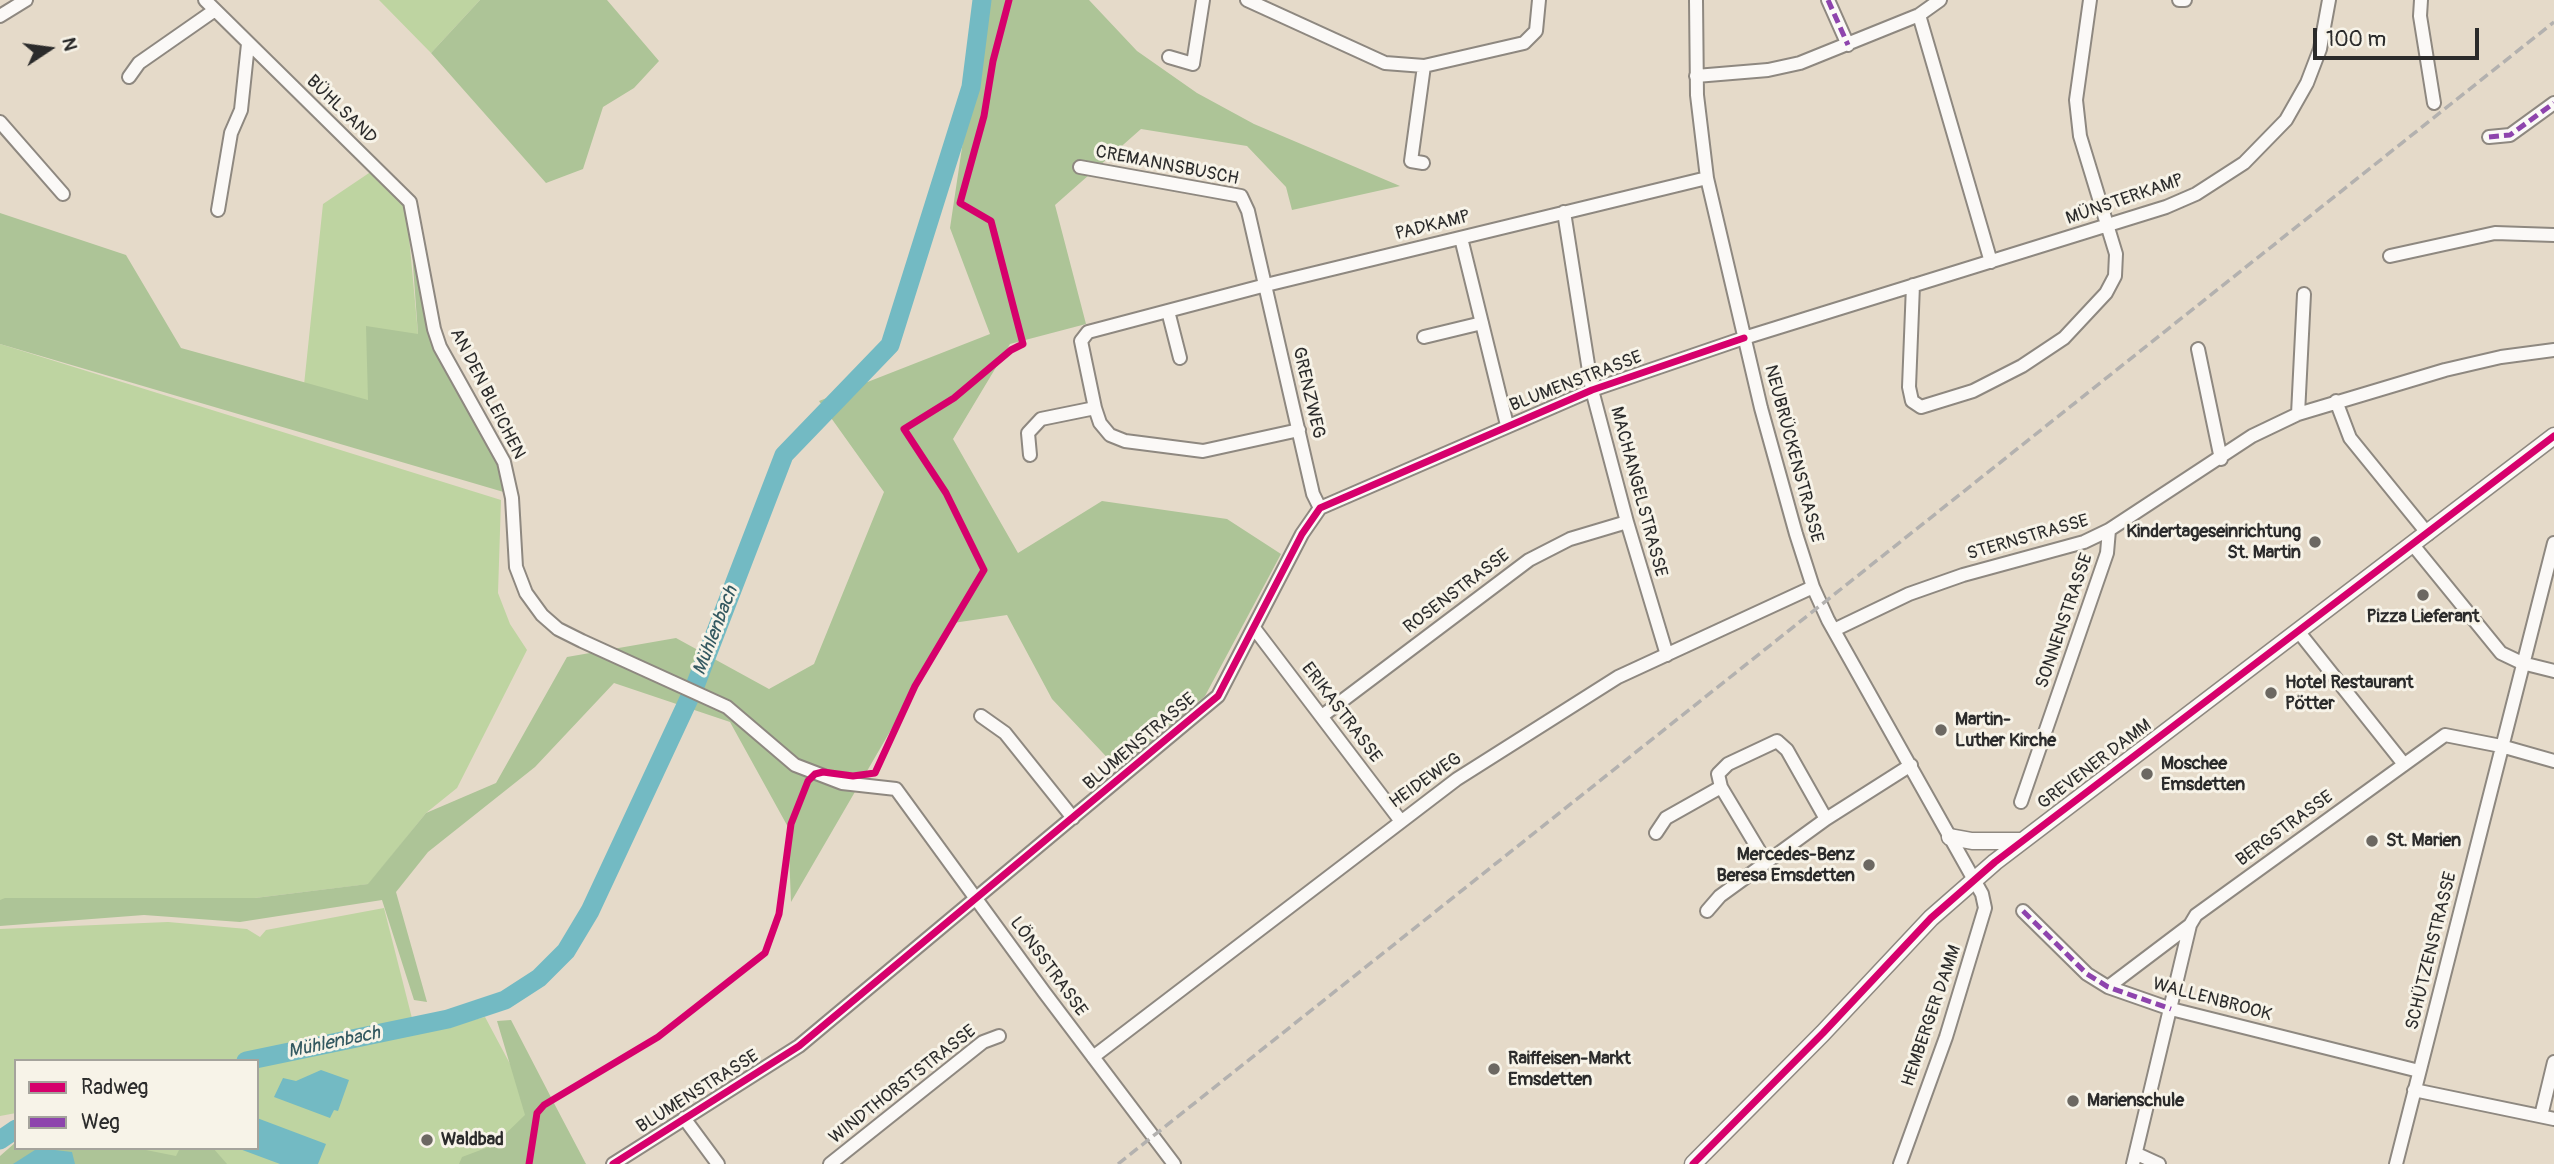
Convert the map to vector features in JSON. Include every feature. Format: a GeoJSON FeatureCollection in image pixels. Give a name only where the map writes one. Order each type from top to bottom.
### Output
{"type":"FeatureCollection","features":[{"type":"Feature","properties":{"kind":"main road","name":"GREVENER DAMM"},"geometry":{"type":"LineString","coordinates":[[1693,1164],[1823,1033],[1931,918],[1973,880],[2020,841],[2554,436]]}},
{"type":"Feature","properties":{"kind":"main road"},"geometry":{"type":"LineString","coordinates":[[1950,837],[1972,841],[2020,841]]}},
{"type":"Feature","properties":{"kind":"street"},"geometry":{"type":"LineString","coordinates":[[0,16],[26,0]]}},
{"type":"Feature","properties":{"kind":"street","name":"BÜHLSAND"},"geometry":{"type":"LineString","coordinates":[[205,0],[410,202]]}},
{"type":"Feature","properties":{"kind":"street"},"geometry":{"type":"LineString","coordinates":[[1169,57],[1193,64],[1203,0]]}},
{"type":"Feature","properties":{"kind":"street"},"geometry":{"type":"LineString","coordinates":[[1247,0],[1385,63],[1423,66],[1524,43],[1536,31],[1539,0]]}},
{"type":"Feature","properties":{"kind":"street","name":"NEUBRÜCKENSTRASSE"},"geometry":{"type":"LineString","coordinates":[[1696,0],[1696,76],[1707,178],[1769,438],[1813,587],[1834,630],[1973,880]]}},
{"type":"Feature","properties":{"kind":"street"},"geometry":{"type":"LineString","coordinates":[[1828,0],[1848,46]]}},
{"type":"Feature","properties":{"kind":"street"},"geometry":{"type":"LineString","coordinates":[[1696,76],[1768,70],[1800,63],[1848,46],[1919,15],[1940,0]]}},
{"type":"Feature","properties":{"kind":"street"},"geometry":{"type":"LineString","coordinates":[[1913,285],[1909,387],[1912,401],[1921,407],[1973,391],[2022,366],[2064,338],[2092,311],[2115,276],[2116,254],[2080,136],[2076,100],[2090,0]]}},
{"type":"Feature","properties":{"kind":"street"},"geometry":{"type":"LineString","coordinates":[[2179,0],[2185,0]]}},
{"type":"Feature","properties":{"kind":"street","name":"MÜNSTERKAMP"},"geometry":{"type":"LineString","coordinates":[[1991,262],[2196,194],[2244,163],[2286,120],[2307,83],[2320,49],[2329,0]]}},
{"type":"Feature","properties":{"kind":"street"},"geometry":{"type":"LineString","coordinates":[[2421,0],[2420,16],[2434,103]]}},
{"type":"Feature","properties":{"kind":"street"},"geometry":{"type":"LineString","coordinates":[[129,77],[139,63],[215,10]]}},
{"type":"Feature","properties":{"kind":"street"},"geometry":{"type":"LineString","coordinates":[[1919,15],[1991,262]]}},
{"type":"Feature","properties":{"kind":"street"},"geometry":{"type":"LineString","coordinates":[[218,210],[232,133],[241,110],[248,44]]}},
{"type":"Feature","properties":{"kind":"street"},"geometry":{"type":"LineString","coordinates":[[1423,66],[1412,161],[1423,163]]}},
{"type":"Feature","properties":{"kind":"street"},"geometry":{"type":"LineString","coordinates":[[2488,137],[2510,135],[2554,103]]}},
{"type":"Feature","properties":{"kind":"street"},"geometry":{"type":"LineString","coordinates":[[0,122],[63,194]]}},
{"type":"Feature","properties":{"kind":"street","name":"CREMANNSBUSCH"},"geometry":{"type":"LineString","coordinates":[[1080,167],[1241,196],[1248,211],[1266,285]]}},
{"type":"Feature","properties":{"kind":"street","name":"PADKAMP"},"geometry":{"type":"LineString","coordinates":[[1095,408],[1081,350],[1081,341],[1088,332],[1266,285],[1707,178]]}},
{"type":"Feature","properties":{"kind":"street","name":"AN DEN BLEICHEN"},"geometry":{"type":"LineString","coordinates":[[410,202],[440,346],[503,462],[509,479],[516,566],[526,593],[542,615],[558,629],[727,707],[795,765],[842,783],[896,789]]}},
{"type":"Feature","properties":{"kind":"street","name":"MACHANGELSTRASSE"},"geometry":{"type":"LineString","coordinates":[[1564,212],[1592,390],[1627,522],[1667,655]]}},
{"type":"Feature","properties":{"kind":"street"},"geometry":{"type":"LineString","coordinates":[[2390,256],[2496,233],[2554,235]]}},
{"type":"Feature","properties":{"kind":"street"},"geometry":{"type":"LineString","coordinates":[[1461,238],[1507,425]]}},
{"type":"Feature","properties":{"kind":"street","name":"BLUMENSTRASSE"},"geometry":{"type":"LineString","coordinates":[[613,1164],[799,1046],[1218,696],[1302,534],[1320,508],[1592,390],[1744,338],[1991,262]]}},
{"type":"Feature","properties":{"kind":"street","name":"GRENZWEG"},"geometry":{"type":"LineString","coordinates":[[1266,285],[1298,430],[1320,508]]}},
{"type":"Feature","properties":{"kind":"street"},"geometry":{"type":"LineString","coordinates":[[2298,414],[2304,294]]}},
{"type":"Feature","properties":{"kind":"street"},"geometry":{"type":"LineString","coordinates":[[1168,311],[1180,358]]}},
{"type":"Feature","properties":{"kind":"street"},"geometry":{"type":"LineString","coordinates":[[1424,337],[1482,323]]}},
{"type":"Feature","properties":{"kind":"street"},"geometry":{"type":"LineString","coordinates":[[2198,349],[2221,459]]}},
{"type":"Feature","properties":{"kind":"street","name":"STERNSTRASSE"},"geometry":{"type":"LineString","coordinates":[[1834,630],[1909,594],[1963,575],[2084,542],[2109,530],[2221,459],[2252,436],[2298,414],[2336,401],[2501,357],[2554,350]]}},
{"type":"Feature","properties":{"kind":"street"},"geometry":{"type":"LineString","coordinates":[[2336,401],[2350,438],[2428,534]]}},
{"type":"Feature","properties":{"kind":"street"},"geometry":{"type":"LineString","coordinates":[[1030,456],[1028,433],[1041,419],[1095,408],[1100,423],[1118,438],[1203,451],[1298,430]]}},
{"type":"Feature","properties":{"kind":"street","name":"ROSENSTRASSE"},"geometry":{"type":"LineString","coordinates":[[1322,716],[1529,559],[1570,539],[1627,522]]}},
{"type":"Feature","properties":{"kind":"street","name":"SONNENSTRASSE"},"geometry":{"type":"LineString","coordinates":[[2021,802],[2107,553],[2109,530]]}},
{"type":"Feature","properties":{"kind":"street","name":"SCHÜTZENSTRASSE"},"geometry":{"type":"LineString","coordinates":[[2396,1164],[2554,542]]}},
{"type":"Feature","properties":{"kind":"street"},"geometry":{"type":"LineString","coordinates":[[2413,545],[2501,653],[2522,663],[2554,671]]}},
{"type":"Feature","properties":{"kind":"street","name":"HEIDEWEG"},"geometry":{"type":"LineString","coordinates":[[1093,1057],[1457,779],[1618,677],[1813,587]]}},
{"type":"Feature","properties":{"kind":"street","name":"ERIKASTRASSE"},"geometry":{"type":"LineString","coordinates":[[1254,628],[1400,820]]}},
{"type":"Feature","properties":{"kind":"street"},"geometry":{"type":"LineString","coordinates":[[2298,631],[2403,763]]}},
{"type":"Feature","properties":{"kind":"street"},"geometry":{"type":"LineString","coordinates":[[981,716],[1005,733],[1073,818]]}},
{"type":"Feature","properties":{"kind":"street","name":"BERGSTRASSE"},"geometry":{"type":"LineString","coordinates":[[2108,987],[2190,925],[2196,915],[2445,735],[2501,746],[2554,761]]}},
{"type":"Feature","properties":{"kind":"street"},"geometry":{"type":"LineString","coordinates":[[1766,862],[1721,787],[1718,774],[1728,764],[1777,741],[1787,750],[1826,819]]}},
{"type":"Feature","properties":{"kind":"street"},"geometry":{"type":"LineString","coordinates":[[1707,911],[1720,896],[1766,862],[1826,819],[1910,765]]}},
{"type":"Feature","properties":{"kind":"street"},"geometry":{"type":"LineString","coordinates":[[1656,833],[1666,818],[1721,787]]}},
{"type":"Feature","properties":{"kind":"street","name":"LÖNSSTRASSE"},"geometry":{"type":"LineString","coordinates":[[896,789],[1174,1164]]}},
{"type":"Feature","properties":{"kind":"street","name":"HEMBERGER DAMM"},"geometry":{"type":"LineString","coordinates":[[1900,1164],[1984,917],[1982,894],[1973,880]]}},
{"type":"Feature","properties":{"kind":"street","name":"WALLENBROOK"},"geometry":{"type":"LineString","coordinates":[[2023,911],[2087,974],[2108,987],[2171,1009],[2419,1071]]}},
{"type":"Feature","properties":{"kind":"street"},"geometry":{"type":"LineString","coordinates":[[2159,1164],[2135,1159],[2190,925]]}},
{"type":"Feature","properties":{"kind":"street","name":"WINDTHORSTSTRASSE"},"geometry":{"type":"LineString","coordinates":[[830,1164],[983,1042],[999,1036]]}},
{"type":"Feature","properties":{"kind":"street"},"geometry":{"type":"LineString","coordinates":[[2540,1116],[2554,1062]]}},
{"type":"Feature","properties":{"kind":"street"},"geometry":{"type":"LineString","coordinates":[[2414,1090],[2554,1119]]}},
{"type":"Feature","properties":{"kind":"street"},"geometry":{"type":"LineString","coordinates":[[684,1118],[718,1164]]}},
{"type":"Feature","properties":{"kind":"green space"},"geometry":{"type":"Polygon","coordinates":[[[379,0],[480,0],[431,53],[379,0]]]}},
{"type":"Feature","properties":{"kind":"green space"},"geometry":{"type":"Polygon","coordinates":[[[480,0],[607,0],[659,61],[634,88],[603,107],[583,169],[546,183],[431,53],[480,0]]]}},
{"type":"Feature","properties":{"kind":"green space"},"geometry":{"type":"Polygon","coordinates":[[[984,0],[1089,0],[1137,51],[1197,93],[1254,124],[1400,186],[1292,210],[1286,187],[1247,146],[1141,129],[1055,205],[1086,324],[1010,344],[953,439],[1018,553],[1102,501],[1227,519],[1281,554],[1205,696],[1118,769],[1052,699],[1007,615],[953,623],[791,902],[788,827],[730,722],[614,683],[535,767],[428,852],[396,892],[427,1002],[414,1000],[382,900],[240,922],[144,915],[0,926],[0,900],[5,898],[255,898],[368,884],[426,813],[496,783],[567,657],[676,638],[769,689],[814,664],[884,492],[819,401],[990,334],[950,228],[984,0]]]}},
{"type":"Feature","properties":{"kind":"green space"},"geometry":{"type":"Polygon","coordinates":[[[372,171],[406,204],[418,334],[368,401],[304,385],[323,204],[372,171]]]}},
{"type":"Feature","properties":{"kind":"green space"},"geometry":{"type":"Polygon","coordinates":[[[0,213],[126,255],[181,348],[368,400],[366,326],[418,334],[410,224],[432,329],[501,462],[507,493],[0,344],[0,213]]]}},
{"type":"Feature","properties":{"kind":"green space"},"geometry":{"type":"Polygon","coordinates":[[[0,344],[501,500],[498,593],[510,624],[527,650],[457,788],[426,813],[369,884],[255,898],[0,900],[0,344]]]}},
{"type":"Feature","properties":{"kind":"green space","name":"Waldbad"},"geometry":{"type":"Polygon","coordinates":[[[384,908],[416,1034],[485,1017],[533,1107],[539,1164],[164,1164],[126,1150],[259,1150],[259,1059],[14,1059],[14,1113],[0,1116],[0,929],[168,922],[247,929],[260,937],[266,930],[384,908]]]}},
{"type":"Feature","properties":{"kind":"green space"},"geometry":{"type":"Polygon","coordinates":[[[511,1020],[586,1164],[459,1164],[462,1157],[494,1145],[525,1115],[497,1021],[511,1020]]]}},
{"type":"Feature","properties":{"kind":"green space"},"geometry":{"type":"Polygon","coordinates":[[[14,1144],[14,1150],[146,1150],[176,1156],[179,1150],[215,1150],[227,1164],[0,1164],[0,1156],[14,1144]]]}},
{"type":"Feature","properties":{"kind":"water"},"geometry":{"type":"Polygon","coordinates":[[[321,1070],[349,1080],[338,1111],[334,1110],[330,1118],[274,1097],[283,1078],[296,1081],[321,1070]]]}},
{"type":"Feature","properties":{"kind":"water"},"geometry":{"type":"Polygon","coordinates":[[[259,1119],[326,1144],[318,1164],[280,1164],[242,1150],[259,1150],[259,1119]]]}},
{"type":"Feature","properties":{"kind":"water"},"geometry":{"type":"Polygon","coordinates":[[[35,1150],[55,1150],[72,1152],[75,1164],[13,1164],[35,1150]]]}},
{"type":"Feature","properties":{"kind":"waterway","name":"Mühlenbach"},"geometry":{"type":"LineString","coordinates":[[256,1059],[448,1019],[505,1000],[539,978],[566,951],[590,911],[695,686],[784,455],[890,345],[971,87],[982,0]]}},
{"type":"Feature","properties":{"kind":"waterway","name":"Mühlenbach"},"geometry":{"type":"LineString","coordinates":[[0,1140],[14,1130]]}},
{"type":"Feature","properties":{"kind":"railway"},"geometry":{"type":"LineString","coordinates":[[1118,1164],[2554,22]]}},
{"type":"Feature","properties":{"kind":"marked path"},"geometry":{"type":"LineString","coordinates":[[1828,0],[1848,45]]}},
{"type":"Feature","properties":{"kind":"marked path"},"geometry":{"type":"LineString","coordinates":[[2489,137],[2510,135],[2554,103]]}},
{"type":"Feature","properties":{"kind":"marked path"},"geometry":{"type":"LineString","coordinates":[[2023,911],[2087,974],[2108,987],[2171,1009]]}},
{"type":"Feature","properties":{"kind":"cycle path"},"geometry":{"type":"LineString","coordinates":[[529,1164],[537,1113],[544,1105],[658,1037],[765,953],[779,914],[791,824],[808,781],[815,774],[823,772],[853,776],[875,773],[915,686],[984,570],[946,493],[904,429],[954,398],[1011,350],[1023,344],[991,221],[960,203],[984,116],[993,61],[1009,0]]}},
{"type":"Feature","properties":{"kind":"cycle path"},"geometry":{"type":"LineString","coordinates":[[613,1164],[799,1046],[1218,696],[1302,534],[1320,508],[1592,390],[1744,338]]}},
{"type":"Feature","properties":{"kind":"cycle path"},"geometry":{"type":"LineString","coordinates":[[1693,1164],[1823,1033],[1931,918],[1995,862],[2554,436]]}},
{"type":"Feature","properties":{"kind":"place","name":"Kindertageseinrichtung St. Martin"},"geometry":{"type":"Point","coordinates":[2315,542]}},
{"type":"Feature","properties":{"kind":"place","name":"Pizza Lieferant"},"geometry":{"type":"Point","coordinates":[2423,595]}},
{"type":"Feature","properties":{"kind":"place","name":"Hotel Restaurant Pötter"},"geometry":{"type":"Point","coordinates":[2271,693]}},
{"type":"Feature","properties":{"kind":"place","name":"Martin- Luther Kirche"},"geometry":{"type":"Point","coordinates":[1941,730]}},
{"type":"Feature","properties":{"kind":"place","name":"Moschee Emsdetten"},"geometry":{"type":"Point","coordinates":[2147,774]}},
{"type":"Feature","properties":{"kind":"place","name":"St. Marien"},"geometry":{"type":"Point","coordinates":[2372,841]}},
{"type":"Feature","properties":{"kind":"place","name":"Mercedes-Benz Beresa Emsdetten"},"geometry":{"type":"Point","coordinates":[1869,865]}},
{"type":"Feature","properties":{"kind":"place","name":"Raiffeisen-Markt Emsdetten"},"geometry":{"type":"Point","coordinates":[1494,1069]}},
{"type":"Feature","properties":{"kind":"place","name":"Marienschule"},"geometry":{"type":"Point","coordinates":[2073,1101]}},
{"type":"Feature","properties":{"kind":"place","name":"Waldbad"},"geometry":{"type":"Point","coordinates":[427,1140]}}]}
